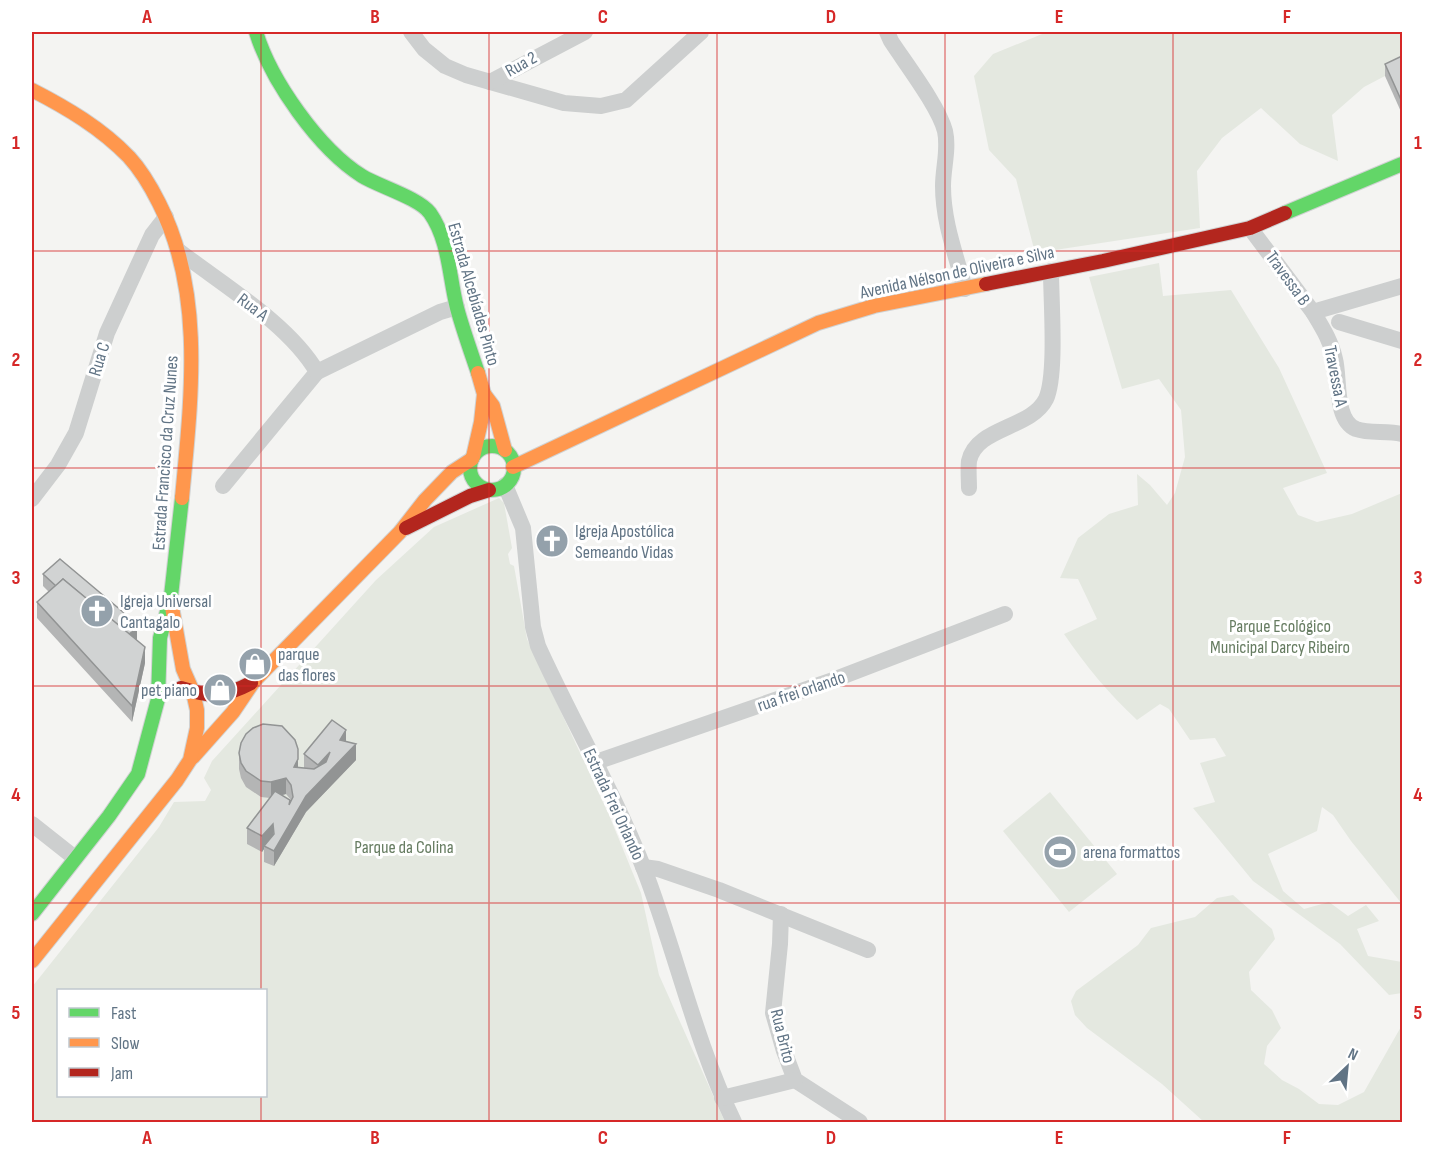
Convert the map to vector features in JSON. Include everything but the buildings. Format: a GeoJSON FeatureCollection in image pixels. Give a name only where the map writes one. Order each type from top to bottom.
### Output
{"type":"FeatureCollection","features":[{"type":"Feature","properties":{"kind":"street","name":"Estrada Alcebíades Pinto"},"geometry":{"type":"LineString","coordinates":[[256,32],[263,55],[306,123],[337,158],[364,177],[394,190],[428,210],[441,232],[457,307],[484,394],[493,406],[510,459]]}},
{"type":"Feature","properties":{"kind":"street"},"geometry":{"type":"LineString","coordinates":[[411,32],[424,49],[445,66],[466,75],[564,103],[602,106],[626,100],[697,32]]}},
{"type":"Feature","properties":{"kind":"street","name":"Rua 2"},"geometry":{"type":"LineString","coordinates":[[490,81],[585,32]]}},
{"type":"Feature","properties":{"kind":"street"},"geometry":{"type":"LineString","coordinates":[[887,32],[936,110],[945,131],[943,186],[945,219],[965,289]]}},
{"type":"Feature","properties":{"kind":"street","name":"Estrada Francisco da Cruz Nunes"},"geometry":{"type":"LineString","coordinates":[[32,90],[75,114],[102,133],[130,158],[150,186],[166,217],[179,251],[191,335],[191,397],[171,596],[160,638],[158,699],[138,774],[109,816],[32,914]]}},
{"type":"Feature","properties":{"kind":"street","name":"Avenida Nélson de Oliveira e Silva"},"geometry":{"type":"LineString","coordinates":[[510,459],[533,458],[818,323],[874,306],[965,289],[1250,228],[1402,164]]}},
{"type":"Feature","properties":{"kind":"street","name":"Rua C"},"geometry":{"type":"LineString","coordinates":[[32,499],[58,465],[76,433],[107,333],[152,235],[166,217]]}},
{"type":"Feature","properties":{"kind":"street","name":"Travessa B"},"geometry":{"type":"LineString","coordinates":[[1250,228],[1313,312],[1402,286]]}},
{"type":"Feature","properties":{"kind":"street","name":"Rua A"},"geometry":{"type":"LineString","coordinates":[[179,251],[272,321],[298,347],[317,372]]}},
{"type":"Feature","properties":{"kind":"street"},"geometry":{"type":"LineString","coordinates":[[969,488],[969,461],[978,444],[1023,420],[1042,405],[1046,398],[1051,375],[1051,271]]}},
{"type":"Feature","properties":{"kind":"street"},"geometry":{"type":"LineString","coordinates":[[1329,339],[1351,301]]}},
{"type":"Feature","properties":{"kind":"street"},"geometry":{"type":"LineString","coordinates":[[223,486],[317,372],[440,312],[457,307]]}},
{"type":"Feature","properties":{"kind":"street","name":"Travessa A"},"geometry":{"type":"LineString","coordinates":[[1313,312],[1329,339],[1336,360],[1340,406],[1346,421],[1355,428],[1365,431],[1402,434]]}},
{"type":"Feature","properties":{"kind":"street"},"geometry":{"type":"LineString","coordinates":[[1339,322],[1402,341]]}},
{"type":"Feature","properties":{"kind":"street","name":"Estrada Alcebíades Pinto"},"geometry":{"type":"LineString","coordinates":[[472,458],[481,422],[484,394]]}},
{"type":"Feature","properties":{"kind":"street"},"geometry":{"type":"LineString","coordinates":[[190,760],[233,712],[254,681],[400,532],[424,500],[452,472],[487,446],[496,446],[510,459],[512,477],[497,488],[470,496],[400,532]]}},
{"type":"Feature","properties":{"kind":"street"},"geometry":{"type":"LineString","coordinates":[[472,458],[470,469],[472,479],[480,486],[497,488]]}},
{"type":"Feature","properties":{"kind":"street","name":"Estrada Frei Orlando"},"geometry":{"type":"LineString","coordinates":[[497,488],[523,528],[533,627],[538,646],[596,762],[643,867],[678,976],[722,1098],[734,1122]]}},
{"type":"Feature","properties":{"kind":"street","name":"Estrada Francisco da Cruz Nunes"},"geometry":{"type":"LineString","coordinates":[[32,961],[159,785],[177,780],[190,760],[197,728],[197,710],[193,692],[183,669],[171,596]]}},
{"type":"Feature","properties":{"kind":"street","name":"rua frei orlando"},"geometry":{"type":"LineString","coordinates":[[596,762],[833,680],[1005,614]]}},
{"type":"Feature","properties":{"kind":"street"},"geometry":{"type":"LineString","coordinates":[[158,699],[165,689],[170,687],[213,697],[232,693],[254,681]]}},
{"type":"Feature","properties":{"kind":"street"},"geometry":{"type":"LineString","coordinates":[[138,774],[159,785]]}},
{"type":"Feature","properties":{"kind":"street"},"geometry":{"type":"LineString","coordinates":[[32,824],[75,858]]}},
{"type":"Feature","properties":{"kind":"street"},"geometry":{"type":"LineString","coordinates":[[643,867],[658,869],[719,890],[868,950]]}},
{"type":"Feature","properties":{"kind":"street","name":"Rua Brito"},"geometry":{"type":"LineString","coordinates":[[781,914],[773,1013],[795,1080],[860,1122]]}},
{"type":"Feature","properties":{"kind":"street"},"geometry":{"type":"LineString","coordinates":[[722,1098],[795,1080]]}},
{"type":"Feature","properties":{"kind":"green space"},"geometry":{"type":"Polygon","coordinates":[[[1047,32],[1402,32],[1402,67],[1364,87],[1332,115],[1338,161],[1300,144],[1261,108],[1222,138],[1197,171],[1200,228],[1035,253],[1016,179],[989,150],[974,76],[993,54],[1047,32]]]}},
{"type":"Feature","properties":{"kind":"green space","name":"Parque Ecológico Municipal Darcy Ribeiro"},"geometry":{"type":"Polygon","coordinates":[[[1159,263],[1163,296],[1231,290],[1279,368],[1327,473],[1283,488],[1298,515],[1317,522],[1352,514],[1402,493],[1402,904],[1333,815],[1322,807],[1317,831],[1268,854],[1283,891],[1304,909],[1329,902],[1348,916],[1366,905],[1379,921],[1357,929],[1368,956],[1402,962],[1402,993],[1389,995],[1340,944],[1253,881],[1193,808],[1215,802],[1200,763],[1226,756],[1215,738],[1190,740],[1169,709],[1160,704],[1137,720],[1098,679],[1064,634],[1097,619],[1078,579],[1060,578],[1078,538],[1109,514],[1138,505],[1137,474],[1167,505],[1175,493],[1185,457],[1181,410],[1159,379],[1122,389],[1089,277],[1159,263]]]}},
{"type":"Feature","properties":{"kind":"green space","name":"Parque da Colina"},"geometry":{"type":"Polygon","coordinates":[[[499,498],[504,503],[512,548],[508,554],[510,564],[514,566],[527,639],[609,815],[641,893],[659,975],[725,1122],[32,1122],[32,987],[159,827],[174,802],[205,801],[211,790],[204,778],[212,761],[376,580],[434,527],[499,498]]]}},
{"type":"Feature","properties":{"kind":"green space","name":"arena formattos"},"geometry":{"type":"Polygon","coordinates":[[[1050,792],[1117,874],[1069,912],[1003,831],[1050,792]]]}},
{"type":"Feature","properties":{"kind":"green space"},"geometry":{"type":"Polygon","coordinates":[[[1233,895],[1272,929],[1275,939],[1249,972],[1251,990],[1272,1010],[1281,1028],[1267,1046],[1264,1064],[1282,1080],[1319,1104],[1338,1105],[1364,1092],[1402,1025],[1402,1122],[1204,1122],[1162,1084],[1087,1028],[1075,1015],[1071,1001],[1076,991],[1138,945],[1151,928],[1195,917],[1217,898],[1233,895]]]}},
{"type":"Feature","properties":{"kind":"traffic: fast"},"geometry":{"type":"LineString","coordinates":[[256,32],[263,51],[285,92],[298,112],[329,149],[362,176],[408,197],[430,213],[445,246],[457,308],[478,373]]}},
{"type":"Feature","properties":{"kind":"traffic: fast"},"geometry":{"type":"LineString","coordinates":[[1285,213],[1402,164]]}},
{"type":"Feature","properties":{"kind":"traffic: fast"},"geometry":{"type":"LineString","coordinates":[[492,446],[507,453],[514,468],[507,483],[492,490],[477,483],[470,468],[477,453],[492,446]]}},
{"type":"Feature","properties":{"kind":"traffic: fast"},"geometry":{"type":"LineString","coordinates":[[32,914],[109,816],[138,774],[158,699],[160,638],[171,596],[182,498]]}},
{"type":"Feature","properties":{"kind":"traffic: slow"},"geometry":{"type":"LineString","coordinates":[[32,90],[83,119],[129,157],[153,191],[174,237],[189,310],[191,348],[189,423],[182,498]]}},
{"type":"Feature","properties":{"kind":"traffic: slow"},"geometry":{"type":"LineString","coordinates":[[513,467],[818,323],[874,306],[986,284]]}},
{"type":"Feature","properties":{"kind":"traffic: slow"},"geometry":{"type":"LineString","coordinates":[[473,457],[481,422],[484,394],[478,373]]}},
{"type":"Feature","properties":{"kind":"traffic: slow"},"geometry":{"type":"LineString","coordinates":[[484,394],[493,406],[505,450]]}},
{"type":"Feature","properties":{"kind":"traffic: slow"},"geometry":{"type":"LineString","coordinates":[[193,757],[233,712],[254,681],[400,532],[425,500],[452,472],[472,459]]}},
{"type":"Feature","properties":{"kind":"traffic: slow"},"geometry":{"type":"LineString","coordinates":[[32,961],[177,780],[190,760],[197,728],[197,710],[193,692],[183,669],[172,607]]}},
{"type":"Feature","properties":{"kind":"traffic: jam"},"geometry":{"type":"LineString","coordinates":[[986,284],[1250,228],[1285,213]]}},
{"type":"Feature","properties":{"kind":"traffic: jam"},"geometry":{"type":"LineString","coordinates":[[406,528],[470,496],[489,490]]}},
{"type":"Feature","properties":{"kind":"traffic: jam"},"geometry":{"type":"LineString","coordinates":[[181,688],[216,695],[251,683]]}},
{"type":"Feature","properties":{"kind":"place","name":"Igreja Apostólica Semeando Vidas"},"geometry":{"type":"Point","coordinates":[552,541]}},
{"type":"Feature","properties":{"kind":"place","name":"Igreja Universal Cantagalo"},"geometry":{"type":"Point","coordinates":[97,611]}},
{"type":"Feature","properties":{"kind":"place","name":"parque das flores"},"geometry":{"type":"Point","coordinates":[255,664]}},
{"type":"Feature","properties":{"kind":"place","name":"pet piano"},"geometry":{"type":"Point","coordinates":[220,690]}},
{"type":"Feature","properties":{"kind":"place","name":"arena formattos"},"geometry":{"type":"Point","coordinates":[1060,852]}}]}
